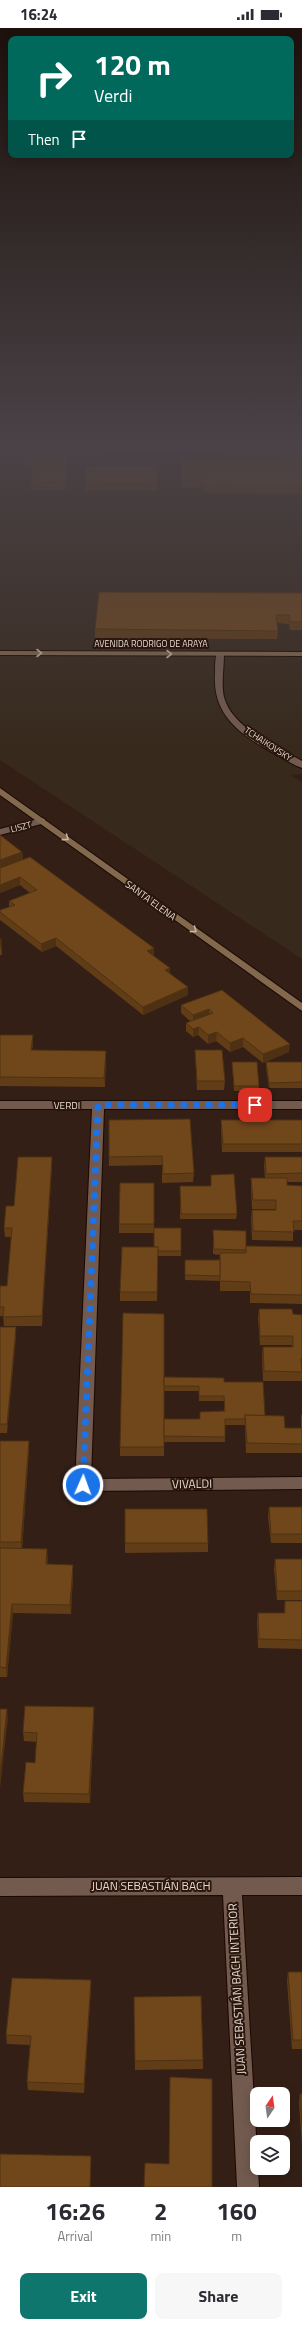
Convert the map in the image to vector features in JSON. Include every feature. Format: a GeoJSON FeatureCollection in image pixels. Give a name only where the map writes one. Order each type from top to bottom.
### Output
{"type":"FeatureCollection","features":[{"type":"Feature","properties":{"kind":"street","name":"AVENIDA RODRIGO DE ARAYA"},"geometry":{"type":"LineString","coordinates":[[0,653],[302,654]]}},
{"type":"Feature","properties":{"kind":"street","name":"TCHAIKOVSKY"},"geometry":{"type":"LineString","coordinates":[[220,654],[222,702],[232,719],[250,734],[302,766]]}},
{"type":"Feature","properties":{"kind":"street","name":"SANTA ELENA"},"geometry":{"type":"LineString","coordinates":[[0,791],[302,1008]]}},
{"type":"Feature","properties":{"kind":"street","name":"LISZT"},"geometry":{"type":"LineString","coordinates":[[0,832],[42,821]]}},
{"type":"Feature","properties":{"kind":"street","name":"VIVALDI"},"geometry":{"type":"LineString","coordinates":[[98,1105],[83,1485],[302,1483]]}},
{"type":"Feature","properties":{"kind":"street","name":"VERDI"},"geometry":{"type":"LineString","coordinates":[[0,1106],[302,1105]]}},
{"type":"Feature","properties":{"kind":"street","name":"JUAN SEBASTIÁN BACH INTERIOR"},"geometry":{"type":"LineString","coordinates":[[232,1886],[248,2187]]}},
{"type":"Feature","properties":{"kind":"street","name":"JUAN SEBASTIÁN BACH"},"geometry":{"type":"LineString","coordinates":[[0,1887],[302,1886]]}},
{"type":"Feature","properties":{"kind":"shaded area"},"geometry":{"type":"Polygon","coordinates":[[[0,546],[302,546],[302,774],[290,775],[302,782],[302,959],[0,760],[0,546]]]}},
{"type":"Feature","properties":{"kind":"building"},"geometry":{"type":"Polygon","coordinates":[[[99,592],[302,593],[302,622],[290,622],[289,615],[276,615],[278,631],[95,629],[99,592]]]}},
{"type":"Feature","properties":{"kind":"building"},"geometry":{"type":"Polygon","coordinates":[[[0,835],[22,852],[0,860],[0,835]]]}},
{"type":"Feature","properties":{"kind":"building"},"geometry":{"type":"Polygon","coordinates":[[[30,857],[154,948],[147,951],[170,968],[165,970],[188,987],[143,1007],[56,938],[41,944],[0,912],[0,910],[15,905],[9,901],[37,890],[20,877],[0,885],[0,868],[30,857]]]}},
{"type":"Feature","properties":{"kind":"building"},"geometry":{"type":"Polygon","coordinates":[[[222,990],[290,1044],[263,1054],[243,1038],[230,1043],[217,1032],[208,1035],[199,1027],[193,1029],[186,1023],[213,1013],[209,1009],[193,1015],[181,1005],[222,990]]]}},
{"type":"Feature","properties":{"kind":"building"},"geometry":{"type":"Polygon","coordinates":[[[0,1035],[33,1035],[31,1050],[106,1051],[104,1078],[0,1077],[0,1035]]]}},
{"type":"Feature","properties":{"kind":"building"},"geometry":{"type":"Polygon","coordinates":[[[195,1050],[222,1050],[225,1081],[197,1081],[195,1050]]]}},
{"type":"Feature","properties":{"kind":"building"},"geometry":{"type":"Polygon","coordinates":[[[232,1062],[257,1062],[259,1086],[234,1086],[232,1062]]]}},
{"type":"Feature","properties":{"kind":"building"},"geometry":{"type":"Polygon","coordinates":[[[266,1062],[302,1062],[302,1082],[269,1083],[266,1062]]]}},
{"type":"Feature","properties":{"kind":"building"},"geometry":{"type":"Polygon","coordinates":[[[190,1119],[194,1173],[163,1174],[162,1156],[109,1157],[109,1120],[190,1119]]]}},
{"type":"Feature","properties":{"kind":"building"},"geometry":{"type":"Polygon","coordinates":[[[221,1120],[302,1120],[302,1144],[223,1144],[221,1120]]]}},
{"type":"Feature","properties":{"kind":"building"},"geometry":{"type":"Polygon","coordinates":[[[18,1157],[52,1157],[42,1316],[3,1317],[4,1307],[0,1307],[0,1286],[7,1286],[12,1228],[4,1228],[6,1206],[14,1206],[18,1157]]]}},
{"type":"Feature","properties":{"kind":"building"},"geometry":{"type":"Polygon","coordinates":[[[265,1157],[302,1157],[302,1173],[266,1174],[265,1157]]]}},
{"type":"Feature","properties":{"kind":"building"},"geometry":{"type":"Polygon","coordinates":[[[234,1174],[237,1214],[181,1214],[180,1186],[211,1186],[211,1175],[234,1174]]]}},
{"type":"Feature","properties":{"kind":"building"},"geometry":{"type":"Polygon","coordinates":[[[251,1178],[287,1178],[287,1185],[302,1186],[302,1221],[293,1221],[294,1232],[253,1231],[252,1210],[276,1210],[276,1200],[253,1200],[251,1178]]]}},
{"type":"Feature","properties":{"kind":"building"},"geometry":{"type":"Polygon","coordinates":[[[120,1183],[154,1183],[154,1224],[119,1224],[120,1183]]]}},
{"type":"Feature","properties":{"kind":"building"},"geometry":{"type":"Polygon","coordinates":[[[154,1228],[181,1228],[181,1251],[158,1251],[158,1247],[154,1247],[154,1228]]]}},
{"type":"Feature","properties":{"kind":"building"},"geometry":{"type":"Polygon","coordinates":[[[213,1230],[246,1231],[246,1250],[214,1249],[213,1230]]]}},
{"type":"Feature","properties":{"kind":"building"},"geometry":{"type":"Polygon","coordinates":[[[246,1246],[302,1247],[302,1295],[251,1294],[250,1282],[220,1281],[220,1253],[246,1253],[246,1246]]]}},
{"type":"Feature","properties":{"kind":"building"},"geometry":{"type":"Polygon","coordinates":[[[122,1247],[158,1247],[157,1292],[120,1292],[122,1247]]]}},
{"type":"Feature","properties":{"kind":"building"},"geometry":{"type":"Polygon","coordinates":[[[185,1260],[220,1260],[220,1276],[185,1275],[185,1260]]]}},
{"type":"Feature","properties":{"kind":"building"},"geometry":{"type":"Polygon","coordinates":[[[259,1309],[292,1309],[293,1314],[302,1315],[302,1372],[264,1371],[263,1347],[293,1347],[293,1336],[260,1336],[259,1309]]]}},
{"type":"Feature","properties":{"kind":"building"},"geometry":{"type":"Polygon","coordinates":[[[123,1313],[164,1314],[164,1447],[120,1447],[123,1313]]]}},
{"type":"Feature","properties":{"kind":"building"},"geometry":{"type":"Polygon","coordinates":[[[0,1327],[16,1327],[7,1424],[0,1424],[0,1327]]]}},
{"type":"Feature","properties":{"kind":"building"},"geometry":{"type":"Polygon","coordinates":[[[164,1377],[224,1378],[224,1382],[263,1382],[265,1416],[245,1415],[245,1419],[225,1419],[225,1437],[164,1436],[164,1419],[200,1419],[200,1412],[225,1411],[224,1396],[199,1396],[199,1386],[164,1386],[164,1377]]]}},
{"type":"Feature","properties":{"kind":"building"},"geometry":{"type":"Polygon","coordinates":[[[245,1415],[284,1416],[285,1428],[302,1428],[302,1444],[247,1443],[245,1415]]]}},
{"type":"Feature","properties":{"kind":"building"},"geometry":{"type":"Polygon","coordinates":[[[0,1441],[29,1441],[21,1542],[0,1542],[0,1441]]]}},
{"type":"Feature","properties":{"kind":"building"},"geometry":{"type":"Polygon","coordinates":[[[269,1507],[302,1507],[302,1534],[271,1534],[269,1507]]]}},
{"type":"Feature","properties":{"kind":"building"},"geometry":{"type":"Polygon","coordinates":[[[125,1509],[207,1509],[208,1543],[125,1543],[125,1509]]]}},
{"type":"Feature","properties":{"kind":"building"},"geometry":{"type":"Polygon","coordinates":[[[0,1548],[47,1549],[46,1564],[73,1565],[70,1605],[12,1604],[6,1668],[0,1667],[0,1548]]]}},
{"type":"Feature","properties":{"kind":"building"},"geometry":{"type":"Polygon","coordinates":[[[275,1559],[302,1559],[302,1591],[277,1591],[275,1559]]]}},
{"type":"Feature","properties":{"kind":"building"},"geometry":{"type":"Polygon","coordinates":[[[285,1601],[302,1601],[302,1640],[259,1639],[258,1613],[285,1613],[285,1601]]]}},
{"type":"Feature","properties":{"kind":"building"},"geometry":{"type":"Polygon","coordinates":[[[25,1706],[94,1707],[89,1794],[23,1793],[26,1762],[35,1763],[37,1733],[23,1732],[25,1706]]]}},
{"type":"Feature","properties":{"kind":"building"},"geometry":{"type":"Polygon","coordinates":[[[0,1709],[7,1709],[0,1776],[0,1709]]]}},
{"type":"Feature","properties":{"kind":"building"},"geometry":{"type":"Polygon","coordinates":[[[288,1972],[302,1972],[302,2040],[293,2040],[288,1972]]]}},
{"type":"Feature","properties":{"kind":"building"},"geometry":{"type":"Polygon","coordinates":[[[12,1978],[91,1980],[84,2084],[27,2082],[31,2036],[6,2035],[12,1978]]]}},
{"type":"Feature","properties":{"kind":"building"},"geometry":{"type":"Polygon","coordinates":[[[201,1996],[203,2060],[135,2061],[134,1997],[201,1996]]]}},
{"type":"Feature","properties":{"kind":"building"},"geometry":{"type":"Polygon","coordinates":[[[170,2077],[212,2079],[212,2187],[144,2187],[145,2163],[169,2164],[170,2077]]]}},
{"type":"Feature","properties":{"kind":"building"},"geometry":{"type":"Polygon","coordinates":[[[300,2094],[302,2094],[302,2125],[300,2094]]]}},
{"type":"Feature","properties":{"kind":"building"},"geometry":{"type":"Polygon","coordinates":[[[0,2154],[91,2156],[90,2187],[0,2187],[0,2154]]]}},
{"type":"Feature","properties":{"kind":"route"},"geometry":{"type":"LineString","coordinates":[[83,1485],[98,1105],[255,1105]]}}]}
